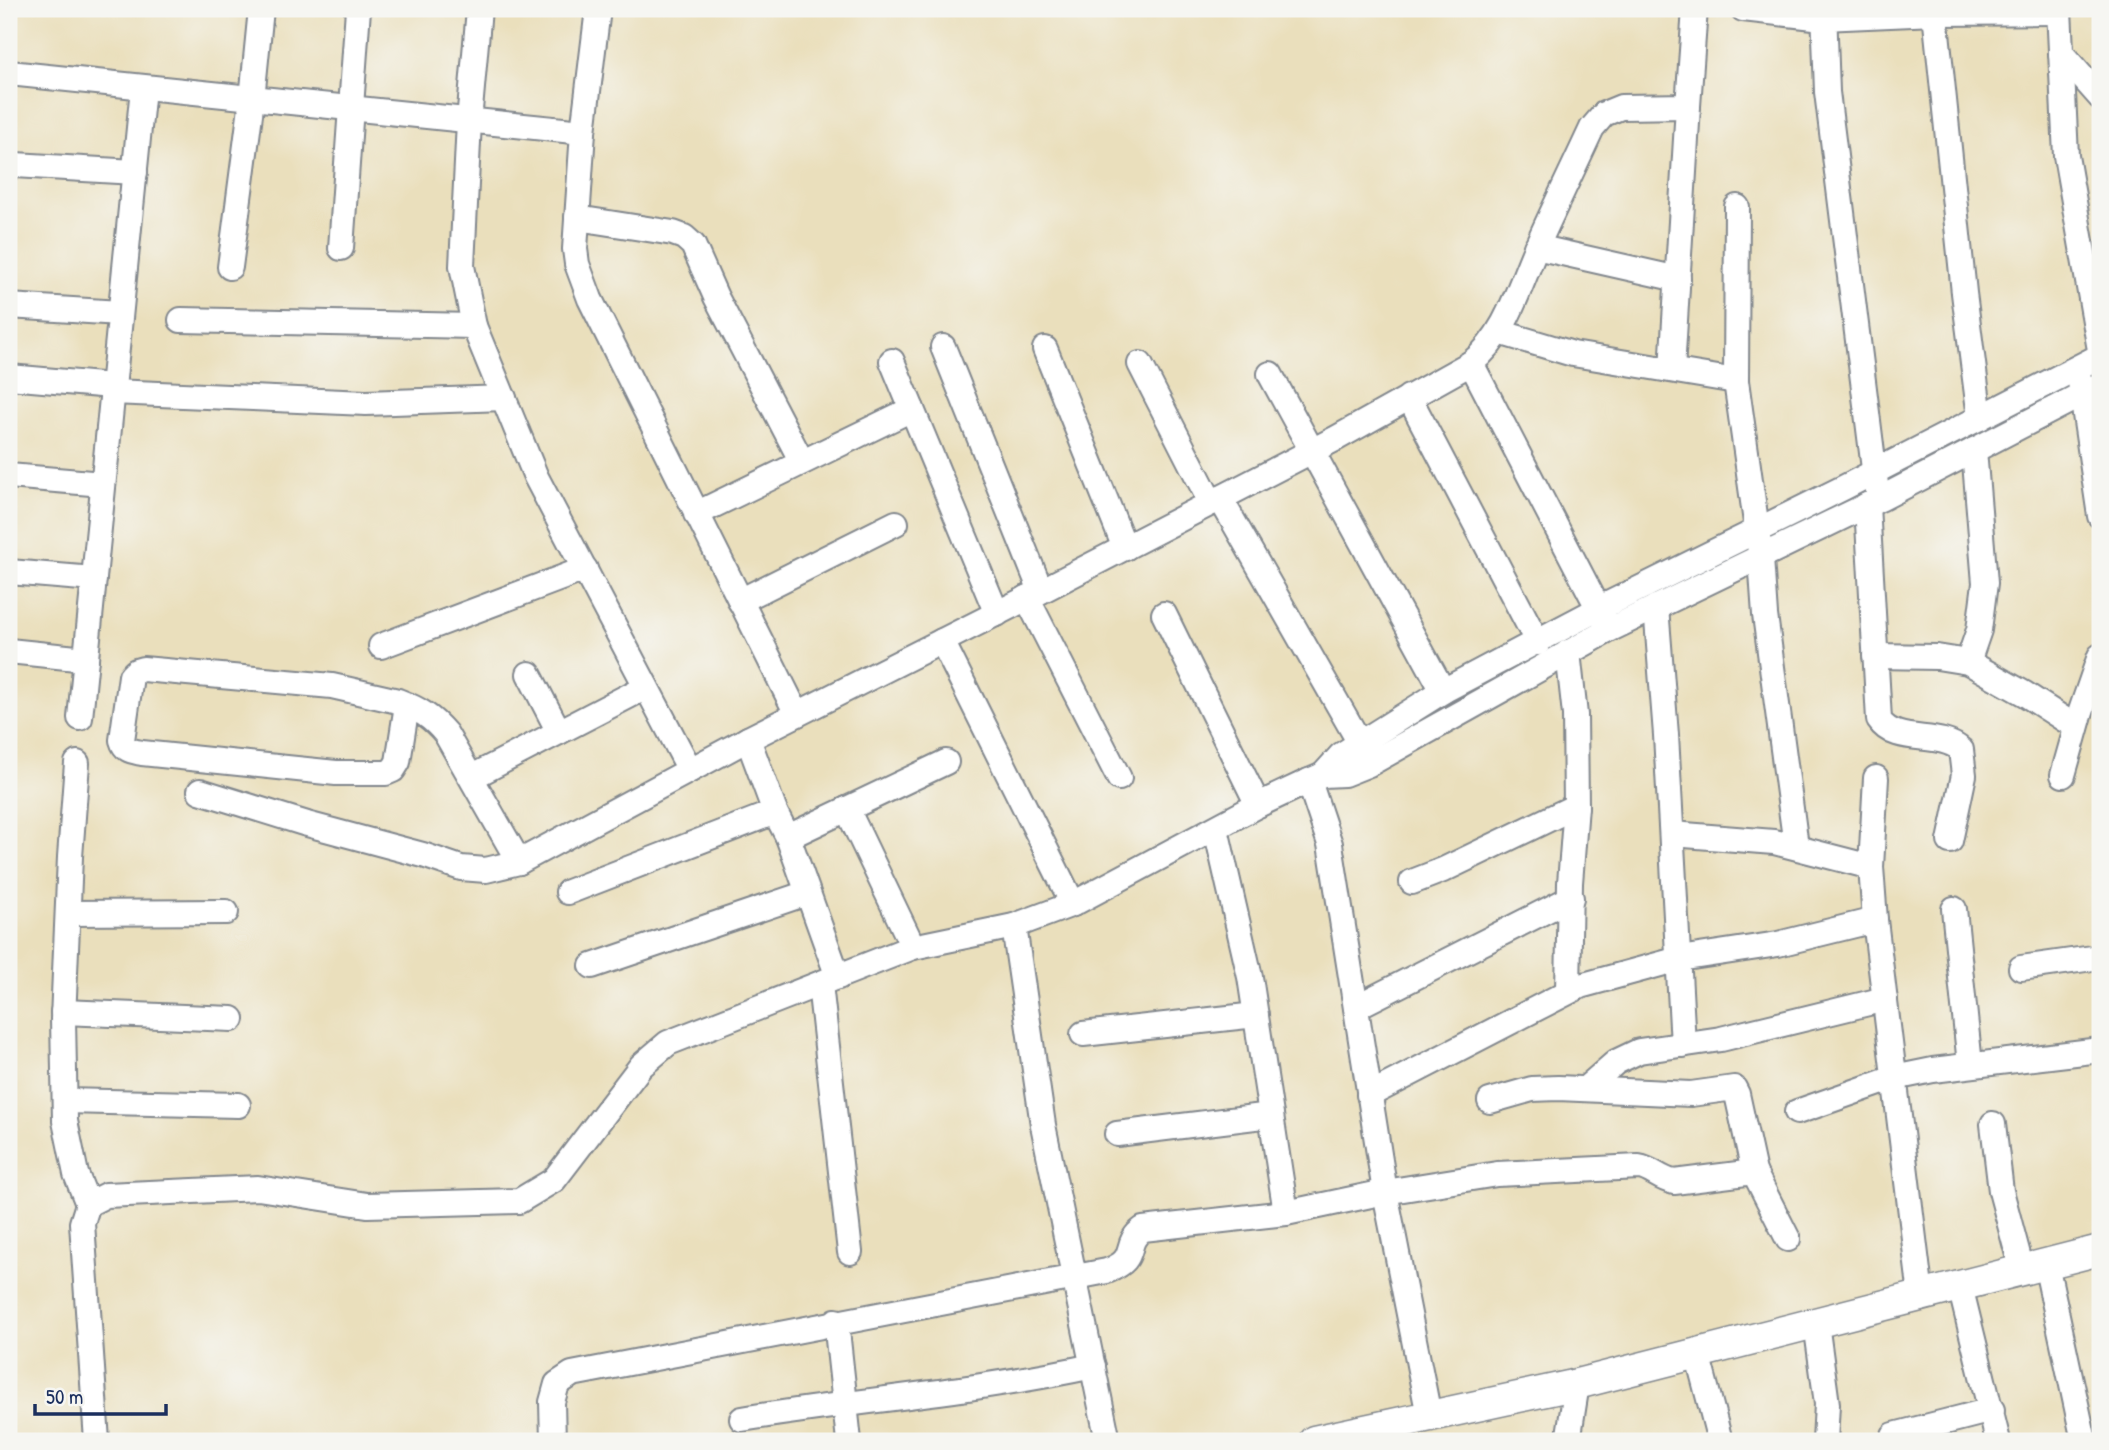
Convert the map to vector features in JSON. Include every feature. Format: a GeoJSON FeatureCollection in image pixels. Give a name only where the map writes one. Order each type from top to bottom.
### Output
{"type":"FeatureCollection","features":[{"type":"Feature","properties":{"kind":"main road"},"geometry":{"type":"LineString","coordinates":[[1314,1441],[1577,1384],[2100,1250]]}},
{"type":"Feature","properties":{"kind":"street"},"geometry":{"type":"LineString","coordinates":[[230,267],[261,9]]}},
{"type":"Feature","properties":{"kind":"street"},"geometry":{"type":"LineString","coordinates":[[341,248],[358,9]]}},
{"type":"Feature","properties":{"kind":"street"},"geometry":{"type":"LineString","coordinates":[[480,9],[469,121],[462,266],[474,326],[537,477],[690,770]]}},
{"type":"Feature","properties":{"kind":"street"},"geometry":{"type":"LineString","coordinates":[[598,9],[583,132],[575,250],[577,264],[590,299],[797,714]]}},
{"type":"Feature","properties":{"kind":"street"},"geometry":{"type":"LineString","coordinates":[[1672,370],[1695,9]]}},
{"type":"Feature","properties":{"kind":"street"},"geometry":{"type":"LineString","coordinates":[[1743,9],[1823,13],[2059,10],[2066,156],[2100,350]]}},
{"type":"Feature","properties":{"kind":"street"},"geometry":{"type":"LineString","coordinates":[[1823,13],[1827,92],[1873,473],[1877,711],[1884,728],[1948,742],[1961,750],[1964,775],[1950,841]]}},
{"type":"Feature","properties":{"kind":"street"},"geometry":{"type":"LineString","coordinates":[[1935,13],[1980,418]]}},
{"type":"Feature","properties":{"kind":"street"},"geometry":{"type":"LineString","coordinates":[[2061,53],[2100,97]]}},
{"type":"Feature","properties":{"kind":"street"},"geometry":{"type":"LineString","coordinates":[[9,73],[583,132]]}},
{"type":"Feature","properties":{"kind":"street"},"geometry":{"type":"LineString","coordinates":[[80,718],[144,88]]}},
{"type":"Feature","properties":{"kind":"street"},"geometry":{"type":"LineString","coordinates":[[200,791],[461,868],[486,870],[519,862],[748,739],[997,614],[1311,451],[1472,363],[1484,354],[1499,332],[1592,128],[1604,114],[1621,107],[1688,106]]}},
{"type":"Feature","properties":{"kind":"street"},"geometry":{"type":"LineString","coordinates":[[15,164],[135,172]]}},
{"type":"Feature","properties":{"kind":"street"},"geometry":{"type":"LineString","coordinates":[[1737,207],[1736,381],[1761,558],[1765,615],[1796,846]]}},
{"type":"Feature","properties":{"kind":"street"},"geometry":{"type":"LineString","coordinates":[[577,218],[673,233],[684,237],[693,245],[716,297],[802,462]]}},
{"type":"Feature","properties":{"kind":"street"},"geometry":{"type":"LineString","coordinates":[[1536,247],[1678,279]]}},
{"type":"Feature","properties":{"kind":"street"},"geometry":{"type":"LineString","coordinates":[[9,306],[120,313]]}},
{"type":"Feature","properties":{"kind":"street"},"geometry":{"type":"LineString","coordinates":[[181,320],[474,326]]}},
{"type":"Feature","properties":{"kind":"street"},"geometry":{"type":"LineString","coordinates":[[1499,332],[1573,354],[1736,381]]}},
{"type":"Feature","properties":{"kind":"street"},"geometry":{"type":"LineString","coordinates":[[943,347],[1034,595],[1119,778]]}},
{"type":"Feature","properties":{"kind":"street"},"geometry":{"type":"LineString","coordinates":[[1045,349],[1125,548]]}},
{"type":"Feature","properties":{"kind":"street"},"geometry":{"type":"LineString","coordinates":[[88,1204],[106,1195],[258,1188],[367,1205],[519,1201],[554,1180],[641,1066],[668,1043],[913,947],[1014,926],[1073,904],[1258,805],[1316,778],[1344,774],[1369,764],[1568,652],[1604,620],[1756,531],[2100,356]]}},
{"type":"Feature","properties":{"kind":"street"},"geometry":{"type":"LineString","coordinates":[[892,361],[997,614]]}},
{"type":"Feature","properties":{"kind":"street"},"geometry":{"type":"LineString","coordinates":[[1472,363],[1604,620]]}},
{"type":"Feature","properties":{"kind":"street"},"geometry":{"type":"LineString","coordinates":[[1140,364],[1216,500],[1360,743]]}},
{"type":"Feature","properties":{"kind":"street"},"geometry":{"type":"LineString","coordinates":[[2076,368],[2092,389],[2100,516]]}},
{"type":"Feature","properties":{"kind":"street"},"geometry":{"type":"LineString","coordinates":[[1270,374],[1443,691]]}},
{"type":"Feature","properties":{"kind":"street"},"geometry":{"type":"LineString","coordinates":[[9,377],[112,389],[366,402],[505,398]]}},
{"type":"Feature","properties":{"kind":"street"},"geometry":{"type":"LineString","coordinates":[[1316,778],[1341,755],[1443,691],[1538,643],[1604,620],[1656,607],[1873,502],[2092,389]]}},
{"type":"Feature","properties":{"kind":"street"},"geometry":{"type":"LineString","coordinates":[[1409,397],[1538,643]]}},
{"type":"Feature","properties":{"kind":"street"},"geometry":{"type":"LineString","coordinates":[[696,514],[912,409]]}},
{"type":"Feature","properties":{"kind":"street"},"geometry":{"type":"LineString","coordinates":[[1968,662],[1979,630],[1985,583],[1974,450]]}},
{"type":"Feature","properties":{"kind":"street"},"geometry":{"type":"LineString","coordinates":[[9,476],[103,484]]}},
{"type":"Feature","properties":{"kind":"street"},"geometry":{"type":"LineString","coordinates":[[740,601],[896,523]]}},
{"type":"Feature","properties":{"kind":"street"},"geometry":{"type":"LineString","coordinates":[[381,646],[585,569]]}},
{"type":"Feature","properties":{"kind":"street"},"geometry":{"type":"LineString","coordinates":[[9,572],[94,579]]}},
{"type":"Feature","properties":{"kind":"street"},"geometry":{"type":"LineString","coordinates":[[1656,607],[1683,1045]]}},
{"type":"Feature","properties":{"kind":"street"},"geometry":{"type":"LineString","coordinates":[[1164,614],[1258,805]]}},
{"type":"Feature","properties":{"kind":"street"},"geometry":{"type":"LineString","coordinates":[[942,641],[1073,904]]}},
{"type":"Feature","properties":{"kind":"street"},"geometry":{"type":"LineString","coordinates":[[9,651],[86,659]]}},
{"type":"Feature","properties":{"kind":"street"},"geometry":{"type":"LineString","coordinates":[[1568,652],[1575,715],[1576,806],[1568,991]]}},
{"type":"Feature","properties":{"kind":"street"},"geometry":{"type":"LineString","coordinates":[[1875,656],[1937,657],[1968,662],[2076,727]]}},
{"type":"Feature","properties":{"kind":"street"},"geometry":{"type":"LineString","coordinates":[[2063,775],[2100,656]]}},
{"type":"Feature","properties":{"kind":"street"},"geometry":{"type":"LineString","coordinates":[[407,705],[398,762],[393,769],[386,772],[336,774],[142,754],[123,747],[122,740],[131,676],[143,669],[332,686],[407,705],[422,710],[434,719],[446,734],[519,862]]}},
{"type":"Feature","properties":{"kind":"street"},"geometry":{"type":"LineString","coordinates":[[529,674],[559,732]]}},
{"type":"Feature","properties":{"kind":"street"},"geometry":{"type":"LineString","coordinates":[[472,777],[646,687]]}},
{"type":"Feature","properties":{"kind":"street"},"geometry":{"type":"LineString","coordinates":[[748,739],[775,812],[788,837],[807,894],[829,981],[850,1252]]}},
{"type":"Feature","properties":{"kind":"street"},"geometry":{"type":"LineString","coordinates":[[788,837],[946,762]]}},
{"type":"Feature","properties":{"kind":"street"},"geometry":{"type":"LineString","coordinates":[[77,763],[63,1012],[65,1121],[76,1174],[88,1204],[82,1223],[97,1441]]}},
{"type":"Feature","properties":{"kind":"street"},"geometry":{"type":"LineString","coordinates":[[1316,778],[1330,844],[1385,1192],[1429,1416]]}},
{"type":"Feature","properties":{"kind":"street"},"geometry":{"type":"LineString","coordinates":[[1876,778],[1871,867],[1875,920],[1921,1296]]}},
{"type":"Feature","properties":{"kind":"street"},"geometry":{"type":"LineString","coordinates":[[1412,882],[1443,870],[1576,806]]}},
{"type":"Feature","properties":{"kind":"street"},"geometry":{"type":"LineString","coordinates":[[847,809],[913,947]]}},
{"type":"Feature","properties":{"kind":"street"},"geometry":{"type":"LineString","coordinates":[[568,892],[775,812]]}},
{"type":"Feature","properties":{"kind":"street"},"geometry":{"type":"LineString","coordinates":[[1216,829],[1250,976],[1286,1213]]}},
{"type":"Feature","properties":{"kind":"street"},"geometry":{"type":"LineString","coordinates":[[1671,834],[1774,842],[1871,867]]}},
{"type":"Feature","properties":{"kind":"street"},"geometry":{"type":"LineString","coordinates":[[592,966],[807,894]]}},
{"type":"Feature","properties":{"kind":"street"},"geometry":{"type":"LineString","coordinates":[[1356,1007],[1571,898]]}},
{"type":"Feature","properties":{"kind":"street"},"geometry":{"type":"LineString","coordinates":[[1954,909],[1970,1065]]}},
{"type":"Feature","properties":{"kind":"street"},"geometry":{"type":"LineString","coordinates":[[68,913],[226,912]]}},
{"type":"Feature","properties":{"kind":"street"},"geometry":{"type":"LineString","coordinates":[[1369,1095],[1568,991],[1679,959],[1778,944],[1875,920]]}},
{"type":"Feature","properties":{"kind":"street"},"geometry":{"type":"LineString","coordinates":[[1014,926],[1043,1125],[1108,1441]]}},
{"type":"Feature","properties":{"kind":"street"},"geometry":{"type":"LineString","coordinates":[[2021,968],[2100,957]]}},
{"type":"Feature","properties":{"kind":"street"},"geometry":{"type":"LineString","coordinates":[[1585,1089],[1616,1062],[1639,1051],[1721,1039],[1885,999]]}},
{"type":"Feature","properties":{"kind":"street"},"geometry":{"type":"LineString","coordinates":[[63,1012],[232,1019]]}},
{"type":"Feature","properties":{"kind":"street"},"geometry":{"type":"LineString","coordinates":[[1083,1034],[1256,1015]]}},
{"type":"Feature","properties":{"kind":"street"},"geometry":{"type":"LineString","coordinates":[[1797,1112],[1894,1078],[1970,1065],[2100,1050]]}},
{"type":"Feature","properties":{"kind":"street"},"geometry":{"type":"LineString","coordinates":[[1490,1101],[1532,1089],[1691,1094],[1734,1088],[1755,1171],[1788,1240]]}},
{"type":"Feature","properties":{"kind":"street"},"geometry":{"type":"LineString","coordinates":[[65,1101],[238,1105]]}},
{"type":"Feature","properties":{"kind":"street"},"geometry":{"type":"LineString","coordinates":[[1117,1134],[1271,1115]]}},
{"type":"Feature","properties":{"kind":"street"},"geometry":{"type":"LineString","coordinates":[[1993,1124],[2001,1191],[2034,1267],[2084,1441]]}},
{"type":"Feature","properties":{"kind":"street"},"geometry":{"type":"LineString","coordinates":[[553,1441],[552,1402],[556,1384],[572,1374],[836,1321],[1107,1271],[1121,1266],[1127,1260],[1135,1234],[1143,1229],[1286,1213],[1385,1192],[1497,1174],[1607,1167],[1644,1168],[1663,1180],[1674,1182],[1755,1171]]}},
{"type":"Feature","properties":{"kind":"street"},"geometry":{"type":"LineString","coordinates":[[1960,1286],[1998,1441]]}},
{"type":"Feature","properties":{"kind":"street"},"geometry":{"type":"LineString","coordinates":[[836,1321],[849,1441]]}},
{"type":"Feature","properties":{"kind":"street"},"geometry":{"type":"LineString","coordinates":[[1816,1323],[1826,1404],[1825,1441]]}},
{"type":"Feature","properties":{"kind":"street"},"geometry":{"type":"LineString","coordinates":[[1697,1353],[1720,1441]]}},
{"type":"Feature","properties":{"kind":"street"},"geometry":{"type":"LineString","coordinates":[[742,1419],[1027,1380],[1093,1366]]}},
{"type":"Feature","properties":{"kind":"street"},"geometry":{"type":"LineString","coordinates":[[1568,1441],[1577,1384]]}},
{"type":"Feature","properties":{"kind":"street"},"geometry":{"type":"LineString","coordinates":[[1894,1435],[1992,1410]]}}]}
